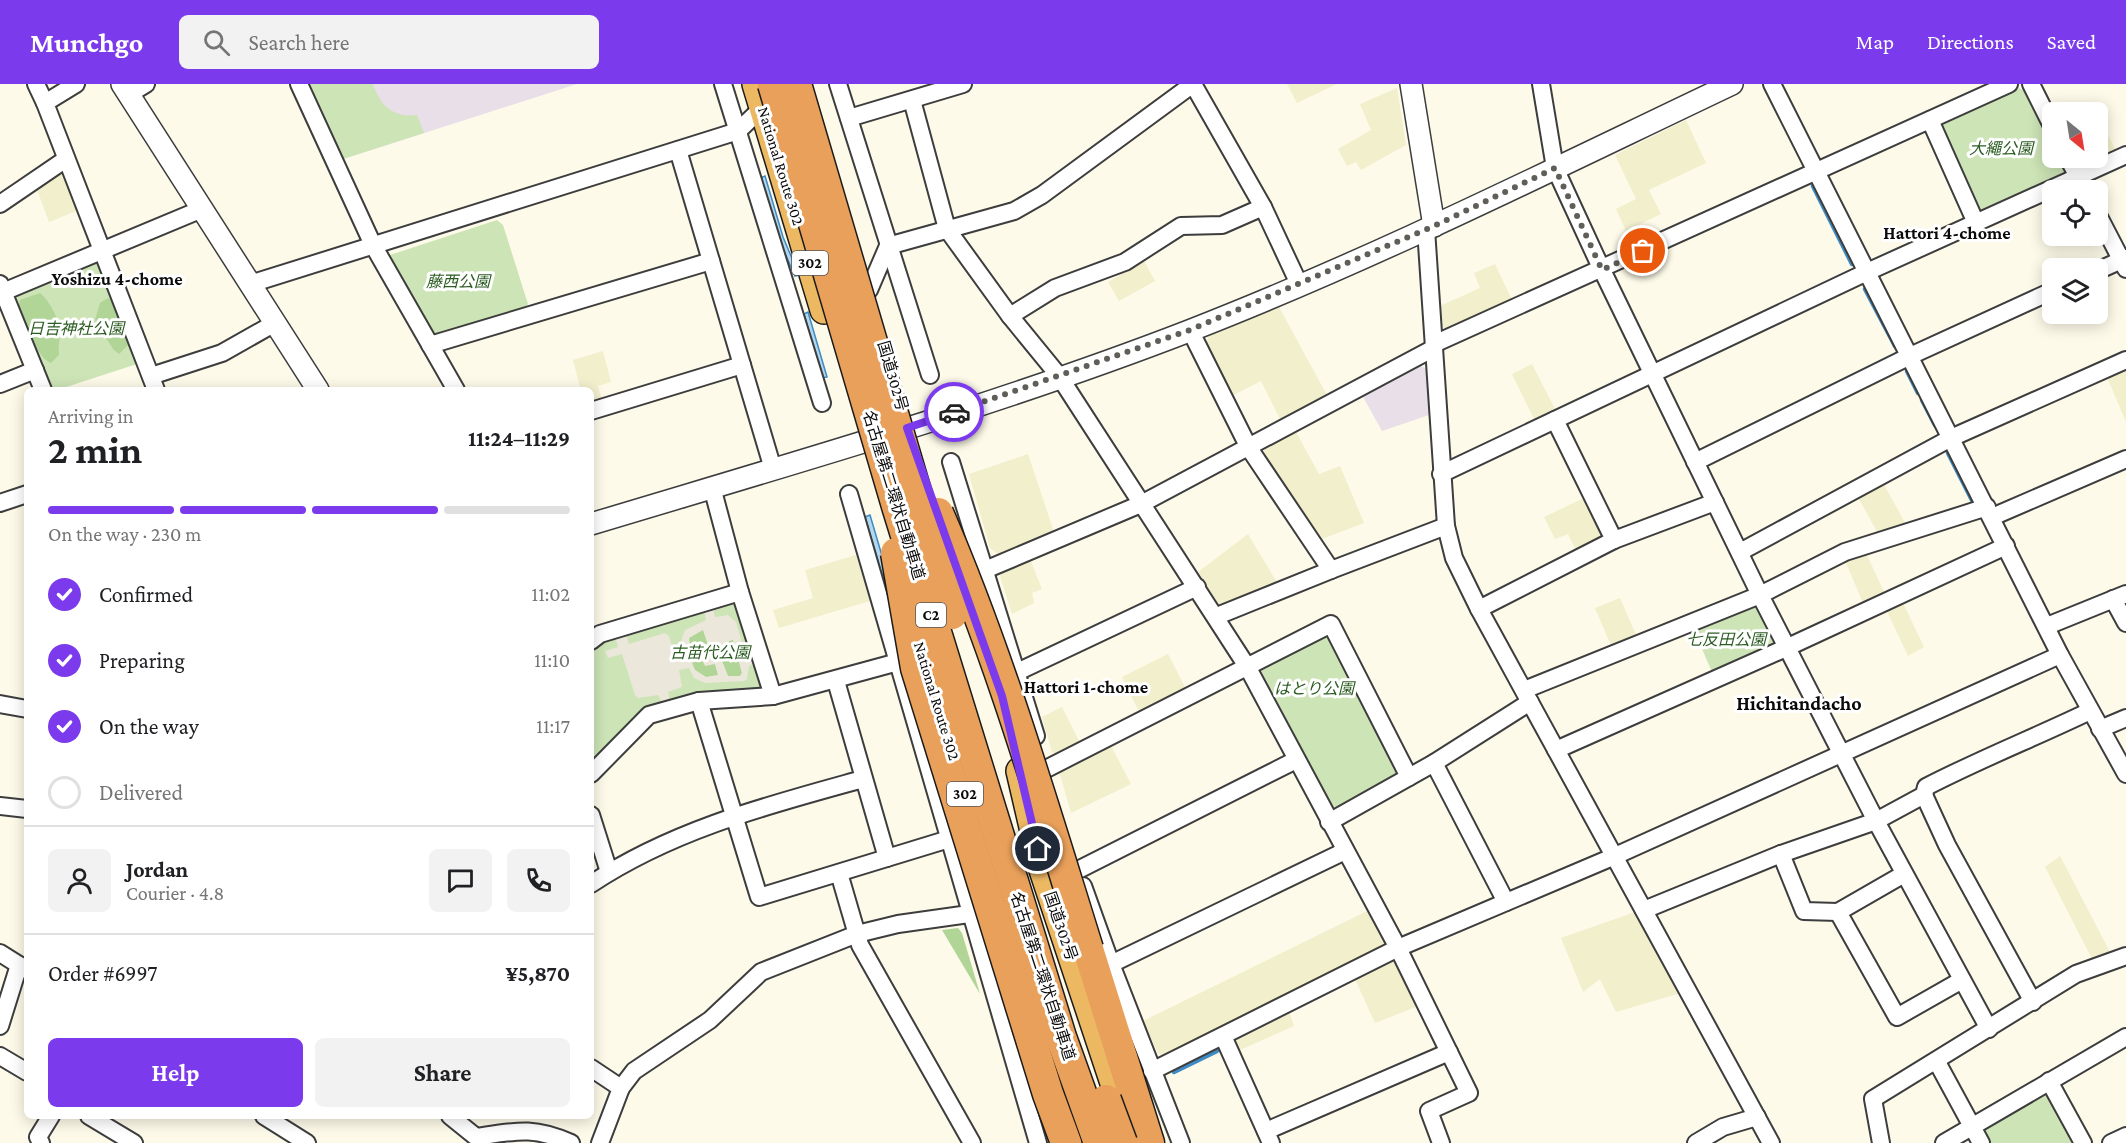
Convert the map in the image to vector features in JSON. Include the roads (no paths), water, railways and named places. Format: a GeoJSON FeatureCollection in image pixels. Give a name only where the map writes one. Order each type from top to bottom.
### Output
{"type":"FeatureCollection","features":[{"type":"Feature","properties":{"kind":"highway","name":"名古屋第二環状自動車道"},"geometry":{"type":"LineString","coordinates":[[796,84],[875,419],[1058,1026],[1099,1143]]}},
{"type":"Feature","properties":{"kind":"highway","name":"国道302号"},"geometry":{"type":"LineString","coordinates":[[810,84],[907,428],[1002,696],[1043,870],[1123,1110],[1140,1143]]}},
{"type":"Feature","properties":{"kind":"highway","name":"名古屋第二環状自動車道"},"geometry":{"type":"LineString","coordinates":[[764,92],[1122,1143]]}},
{"type":"Feature","properties":{"kind":"highway","name":"National Route 302"},"geometry":{"type":"LineString","coordinates":[[764,92],[822,303],[875,419],[918,638],[1033,1018],[1065,1118],[1077,1143]]}},
{"type":"Feature","properties":{"kind":"highway"},"geometry":{"type":"LineString","coordinates":[[875,419],[969,584],[1100,956],[1149,1143]]}},
{"type":"Feature","properties":{"kind":"highway"},"geometry":{"type":"LineString","coordinates":[[875,419],[916,668],[1048,1094],[1066,1143]]}},
{"type":"Feature","properties":{"kind":"street"},"geometry":{"type":"LineString","coordinates":[[36,84],[154,383],[222,353],[275,323]]}},
{"type":"Feature","properties":{"kind":"street"},"geometry":{"type":"LineString","coordinates":[[45,103],[76,84]]}},
{"type":"Feature","properties":{"kind":"street"},"geometry":{"type":"LineString","coordinates":[[299,84],[373,245],[454,387]]}},
{"type":"Feature","properties":{"kind":"street"},"geometry":{"type":"LineString","coordinates":[[723,84],[822,403]]}},
{"type":"Feature","properties":{"kind":"street"},"geometry":{"type":"LineString","coordinates":[[838,84],[888,246],[894,254],[930,375]]}},
{"type":"Feature","properties":{"kind":"street"},"geometry":{"type":"LineString","coordinates":[[888,246],[1014,212],[1042,195],[1193,84],[1263,207],[1299,284]]}},
{"type":"Feature","properties":{"kind":"street"},"geometry":{"type":"LineString","coordinates":[[1411,84],[1430,227],[1441,474],[1446,526],[1454,558],[1479,609],[1771,1143]]}},
{"type":"Feature","properties":{"kind":"street"},"geometry":{"type":"LineString","coordinates":[[1541,84],[1555,168],[1602,270],[1760,595],[1876,821],[1989,1029]]}},
{"type":"Feature","properties":{"kind":"street"},"geometry":{"type":"LineString","coordinates":[[594,523],[773,469],[875,419],[907,428],[1190,330],[1430,227],[1732,84]]}},
{"type":"Feature","properties":{"kind":"street"},"geometry":{"type":"LineString","coordinates":[[1772,84],[2048,626],[2060,655],[2126,774]]}},
{"type":"Feature","properties":{"kind":"street"},"geometry":{"type":"LineString","coordinates":[[985,570],[1141,504],[1434,346],[2009,84]]}},
{"type":"Feature","properties":{"kind":"street"},"geometry":{"type":"LineString","coordinates":[[2031,84],[2042,106]]}},
{"type":"Feature","properties":{"kind":"street"},"geometry":{"type":"LineString","coordinates":[[849,118],[960,85]]}},
{"type":"Feature","properties":{"kind":"street"},"geometry":{"type":"LineString","coordinates":[[132,88],[202,209],[316,387]]}},
{"type":"Feature","properties":{"kind":"street"},"geometry":{"type":"LineString","coordinates":[[250,284],[738,131],[764,92]]}},
{"type":"Feature","properties":{"kind":"street"},"geometry":{"type":"LineString","coordinates":[[912,100],[947,229],[1010,316],[1059,376],[1141,504],[1217,616],[1248,668],[1398,948],[1469,1093],[1429,1111],[1441,1143]]}},
{"type":"Feature","properties":{"kind":"street"},"geometry":{"type":"LineString","coordinates":[[1930,120],[1976,223]]}},
{"type":"Feature","properties":{"kind":"street"},"geometry":{"type":"LineString","coordinates":[[678,150],[773,469]]}},
{"type":"Feature","properties":{"kind":"street"},"geometry":{"type":"LineString","coordinates":[[2087,180],[2126,155]]}},
{"type":"Feature","properties":{"kind":"street"},"geometry":{"type":"LineString","coordinates":[[0,204],[66,159]]}},
{"type":"Feature","properties":{"kind":"street"},"geometry":{"type":"LineString","coordinates":[[1441,474],[1867,272],[1976,223],[2042,198]]}},
{"type":"Feature","properties":{"kind":"street"},"geometry":{"type":"LineString","coordinates":[[1010,316],[1055,288],[1125,262],[1181,226],[1222,225],[1263,207]]}},
{"type":"Feature","properties":{"kind":"street"},"geometry":{"type":"LineString","coordinates":[[42,387],[2,288],[103,251],[202,209]]}},
{"type":"Feature","properties":{"kind":"street"},"geometry":{"type":"LineString","coordinates":[[2108,233],[2124,262],[2108,267]]}},
{"type":"Feature","properties":{"kind":"street"},"geometry":{"type":"LineString","coordinates":[[869,290],[888,246]]}},
{"type":"Feature","properties":{"kind":"street"},"geometry":{"type":"LineString","coordinates":[[430,345],[711,261]]}},
{"type":"Feature","properties":{"kind":"street"},"geometry":{"type":"LineString","coordinates":[[786,288],[822,303]]}},
{"type":"Feature","properties":{"kind":"street"},"geometry":{"type":"LineString","coordinates":[[1695,462],[1910,356],[2042,296]]}},
{"type":"Feature","properties":{"kind":"street"},"geometry":{"type":"LineString","coordinates":[[1190,330],[1248,448],[1331,570]]}},
{"type":"Feature","properties":{"kind":"street"},"geometry":{"type":"LineString","coordinates":[[1740,552],[1951,438],[2126,360]]}},
{"type":"Feature","properties":{"kind":"street"},"geometry":{"type":"LineString","coordinates":[[594,410],[742,365]]}},
{"type":"Feature","properties":{"kind":"street"},"geometry":{"type":"LineString","coordinates":[[0,384],[35,370]]}},
{"type":"Feature","properties":{"kind":"street"},"geometry":{"type":"LineString","coordinates":[[1555,420],[1614,540]]}},
{"type":"Feature","properties":{"kind":"street"},"geometry":{"type":"LineString","coordinates":[[1329,822],[1434,763],[1527,696],[1760,595],[1845,552],[1990,512],[2126,459]]}},
{"type":"Feature","properties":{"kind":"street"},"geometry":{"type":"LineString","coordinates":[[951,462],[1078,870],[1100,956],[1152,1071],[1181,1143]]}},
{"type":"Feature","properties":{"kind":"street"},"geometry":{"type":"LineString","coordinates":[[712,487],[740,592],[772,696]]}},
{"type":"Feature","properties":{"kind":"street"},"geometry":{"type":"LineString","coordinates":[[849,494],[969,914],[1038,1143]]}},
{"type":"Feature","properties":{"kind":"street"},"geometry":{"type":"LineString","coordinates":[[0,503],[24,495]]}},
{"type":"Feature","properties":{"kind":"street"},"geometry":{"type":"LineString","coordinates":[[1479,609],[1614,540],[1715,502]]}},
{"type":"Feature","properties":{"kind":"street"},"geometry":{"type":"LineString","coordinates":[[1217,616],[1446,526]]}},
{"type":"Feature","properties":{"kind":"street"},"geometry":{"type":"LineString","coordinates":[[1556,750],[1788,647],[2006,546]]}},
{"type":"Feature","properties":{"kind":"street"},"geometry":{"type":"LineString","coordinates":[[1017,672],[1197,587]]}},
{"type":"Feature","properties":{"kind":"street"},"geometry":{"type":"LineString","coordinates":[[594,639],[600,634],[740,592]]}},
{"type":"Feature","properties":{"kind":"street"},"geometry":{"type":"LineString","coordinates":[[2048,626],[2120,596],[2126,623]]}},
{"type":"Feature","properties":{"kind":"street"},"geometry":{"type":"LineString","coordinates":[[972,609],[1002,631]]}},
{"type":"Feature","properties":{"kind":"street"},"geometry":{"type":"LineString","coordinates":[[1046,769],[1248,668],[1330,624],[1409,777]]}},
{"type":"Feature","properties":{"kind":"street"},"geometry":{"type":"LineString","coordinates":[[903,679],[918,638]]}},
{"type":"Feature","properties":{"kind":"street"},"geometry":{"type":"LineString","coordinates":[[1152,1071],[1398,948],[1615,856],[2060,655]]}},
{"type":"Feature","properties":{"kind":"street"},"geometry":{"type":"LineString","coordinates":[[594,771],[649,715],[699,701],[772,696],[836,681],[898,662]]}},
{"type":"Feature","properties":{"kind":"street"},"geometry":{"type":"LineString","coordinates":[[836,681],[887,858]]}},
{"type":"Feature","properties":{"kind":"street"},"geometry":{"type":"LineString","coordinates":[[699,701],[759,897],[949,840]]}},
{"type":"Feature","properties":{"kind":"street"},"geometry":{"type":"LineString","coordinates":[[0,704],[24,708]]}},
{"type":"Feature","properties":{"kind":"street"},"geometry":{"type":"LineString","coordinates":[[2033,1002],[1947,845],[1924,795],[1926,787],[1952,773],[2008,751],[2090,711]]}},
{"type":"Feature","properties":{"kind":"street"},"geometry":{"type":"LineString","coordinates":[[2100,729],[2126,718]]}},
{"type":"Feature","properties":{"kind":"street"},"geometry":{"type":"LineString","coordinates":[[1078,870],[1296,760]]}},
{"type":"Feature","properties":{"kind":"street"},"geometry":{"type":"LineString","coordinates":[[1434,763],[1506,902]]}},
{"type":"Feature","properties":{"kind":"street"},"geometry":{"type":"LineString","coordinates":[[594,882],[674,838],[735,815],[863,779]]}},
{"type":"Feature","properties":{"kind":"street"},"geometry":{"type":"LineString","coordinates":[[1644,910],[1781,854],[1876,821],[1924,795]]}},
{"type":"Feature","properties":{"kind":"street"},"geometry":{"type":"LineString","coordinates":[[0,806],[24,809]]}},
{"type":"Feature","properties":{"kind":"street"},"geometry":{"type":"LineString","coordinates":[[594,824],[609,872]]}},
{"type":"Feature","properties":{"kind":"street"},"geometry":{"type":"LineString","coordinates":[[1100,956],[1345,851]]}},
{"type":"Feature","properties":{"kind":"street"},"geometry":{"type":"LineString","coordinates":[[1781,854],[1804,911],[1838,912],[1904,874]]}},
{"type":"Feature","properties":{"kind":"street"},"geometry":{"type":"LineString","coordinates":[[839,873],[861,945],[972,1143]]}},
{"type":"Feature","properties":{"kind":"street"},"geometry":{"type":"LineString","coordinates":[[1838,912],[1896,1017],[1962,980]]}},
{"type":"Feature","properties":{"kind":"street"},"geometry":{"type":"LineString","coordinates":[[600,1143],[621,1088],[634,1071],[710,1020],[760,972],[857,934],[898,924],[969,914]]}},
{"type":"Feature","properties":{"kind":"street"},"geometry":{"type":"LineString","coordinates":[[0,953],[23,967],[0,1026]]}},
{"type":"Feature","properties":{"kind":"street"},"geometry":{"type":"LineString","coordinates":[[1881,1143],[1873,1099],[1937,1062],[2076,974],[2126,956]]}},
{"type":"Feature","properties":{"kind":"street"},"geometry":{"type":"LineString","coordinates":[[1015,1064],[1033,1018]]}},
{"type":"Feature","properties":{"kind":"street"},"geometry":{"type":"LineString","coordinates":[[1223,1036],[1268,1137],[1449,1052]]}},
{"type":"Feature","properties":{"kind":"street"},"geometry":{"type":"LineString","coordinates":[[1944,1143],[2126,1036]]}},
{"type":"Feature","properties":{"kind":"street"},"geometry":{"type":"LineString","coordinates":[[0,1056],[24,1070]]}},
{"type":"Feature","properties":{"kind":"street"},"geometry":{"type":"LineString","coordinates":[[1937,1062],[1981,1143]]}},
{"type":"Feature","properties":{"kind":"street"},"geometry":{"type":"LineString","coordinates":[[594,1070],[621,1088]]}},
{"type":"Feature","properties":{"kind":"street"},"geometry":{"type":"LineString","coordinates":[[2049,1082],[2083,1143]]}},
{"type":"Feature","properties":{"kind":"street"},"geometry":{"type":"LineString","coordinates":[[1696,1143],[1723,1127],[1757,1117]]}},
{"type":"Feature","properties":{"kind":"street"},"geometry":{"type":"LineString","coordinates":[[41,1143],[38,1137],[49,1119]]}},
{"type":"Feature","properties":{"kind":"street"},"geometry":{"type":"LineString","coordinates":[[94,1119],[134,1143]]}},
{"type":"Feature","properties":{"kind":"street"},"geometry":{"type":"LineString","coordinates":[[269,1119],[307,1143]]}},
{"type":"Feature","properties":{"kind":"street"},"geometry":{"type":"LineString","coordinates":[[454,1119],[476,1137],[515,1131],[545,1132],[571,1143]]}},
{"type":"Feature","properties":{"kind":"street"},"geometry":{"type":"LineString","coordinates":[[2111,1143],[2126,1136]]}},
{"type":"Feature","properties":{"kind":"water"},"geometry":{"type":"Polygon","coordinates":[[[765,176],[783,237],[799,275],[795,276],[779,240],[760,178],[765,176]]]}},
{"type":"Feature","properties":{"kind":"water"},"geometry":{"type":"Polygon","coordinates":[[[808,312],[827,377],[822,378],[804,314],[808,312]]]}},
{"type":"Feature","properties":{"kind":"water"},"geometry":{"type":"Polygon","coordinates":[[[870,515],[903,627],[898,629],[865,517],[870,515]]]}},
{"type":"Feature","properties":{"kind":"waterway"},"geometry":{"type":"LineString","coordinates":[[1813,186],[1852,264]]}},
{"type":"Feature","properties":{"kind":"waterway"},"geometry":{"type":"LineString","coordinates":[[1865,289],[1895,346]]}},
{"type":"Feature","properties":{"kind":"waterway"},"geometry":{"type":"LineString","coordinates":[[1907,371],[1918,393]]}},
{"type":"Feature","properties":{"kind":"waterway"},"geometry":{"type":"LineString","coordinates":[[1922,400],[1935,425]]}},
{"type":"Feature","properties":{"kind":"waterway"},"geometry":{"type":"LineString","coordinates":[[1948,453],[1975,506]]}},
{"type":"Feature","properties":{"kind":"waterway"},"geometry":{"type":"LineString","coordinates":[[1174,1072],[1217,1051]]}},
{"type":"Feature","properties":{"kind":"district","name":"Hattori 4-chome"},"geometry":{"type":"Point","coordinates":[1947,233]}},
{"type":"Feature","properties":{"kind":"district","name":"Yoshizu 4-chome"},"geometry":{"type":"Point","coordinates":[117,279]}},
{"type":"Feature","properties":{"kind":"district","name":"Hattori 1-chome"},"geometry":{"type":"Point","coordinates":[1086,687]}},
{"type":"Feature","properties":{"kind":"district","name":"Hichitandacho"},"geometry":{"type":"Point","coordinates":[1799,703]}},
{"type":"Feature","properties":{"kind":"park label","name":"大繩公園"},"geometry":{"type":"Point","coordinates":[2001,148]}},
{"type":"Feature","properties":{"kind":"park label","name":"藤西公園"},"geometry":{"type":"Point","coordinates":[458,281]}},
{"type":"Feature","properties":{"kind":"park label","name":"日吉神社公園"},"geometry":{"type":"Point","coordinates":[76,328]}},
{"type":"Feature","properties":{"kind":"park label","name":"七反田公園"},"geometry":{"type":"Point","coordinates":[1726,639]}},
{"type":"Feature","properties":{"kind":"park label","name":"古苗代公園"},"geometry":{"type":"Point","coordinates":[710,652]}},
{"type":"Feature","properties":{"kind":"park label","name":"はとり公園"},"geometry":{"type":"Point","coordinates":[1314,688]}}]}
